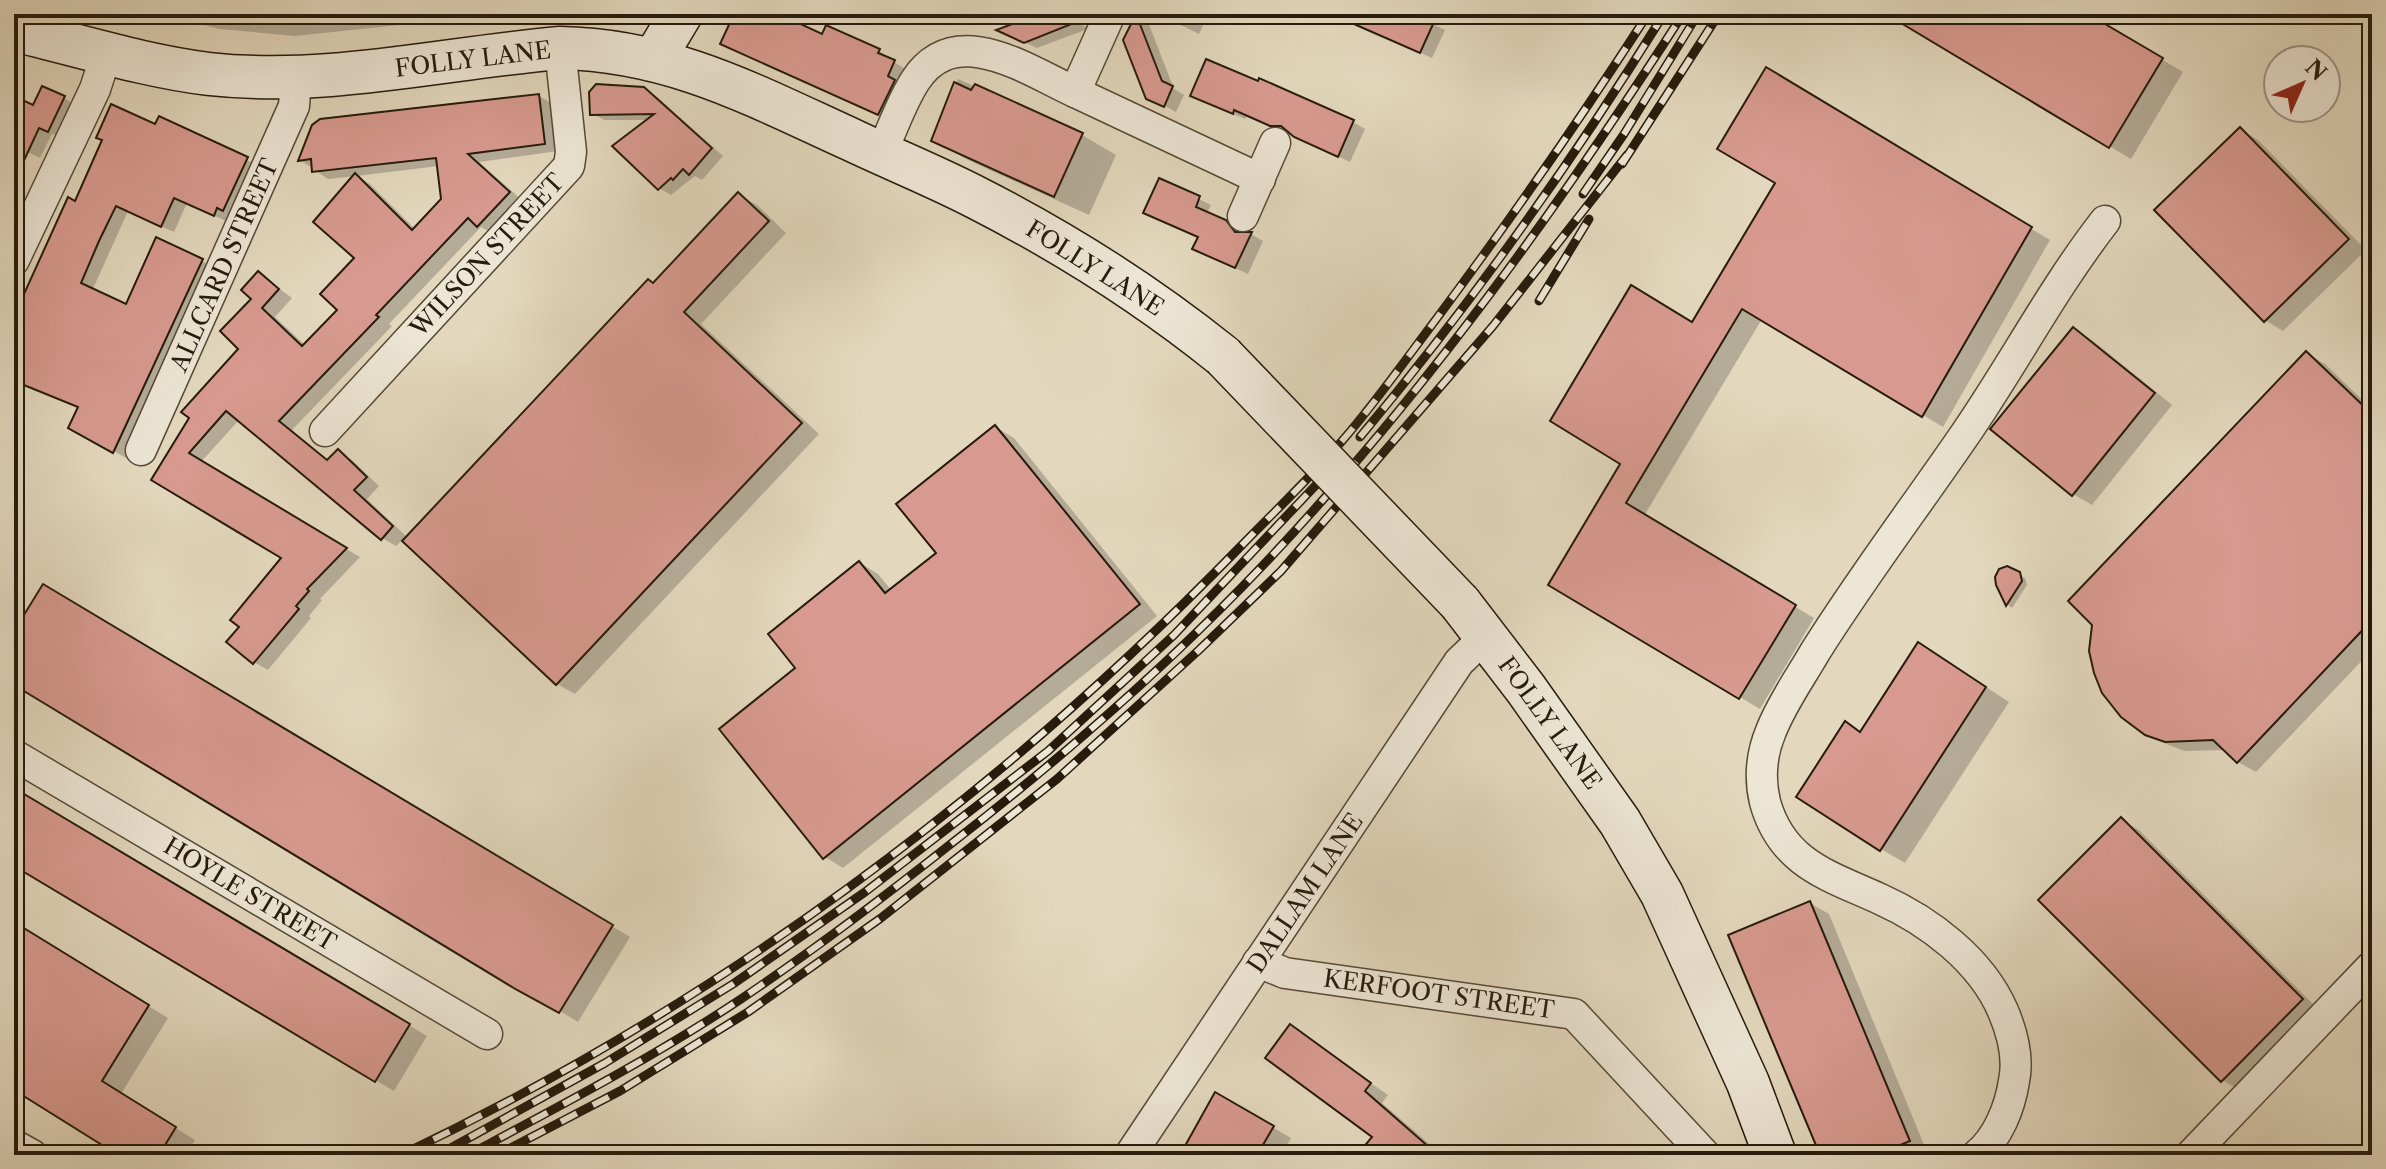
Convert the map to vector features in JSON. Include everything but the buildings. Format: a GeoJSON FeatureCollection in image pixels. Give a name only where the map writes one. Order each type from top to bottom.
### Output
{"type":"FeatureCollection","features":[{"type":"Feature","properties":{"kind":"street"},"geometry":{"type":"LineString","coordinates":[[654,59],[681,14]]}},
{"type":"Feature","properties":{"kind":"street"},"geometry":{"type":"LineString","coordinates":[[1075,92],[1110,14]]}},
{"type":"Feature","properties":{"kind":"street","name":"FOLLY LANE"},"geometry":{"type":"LineString","coordinates":[[14,30],[209,74],[335,75],[560,48],[592,49],[654,59],[724,82],[975,197],[1088,259],[1154,303],[1223,356],[1460,603],[1486,636],[1620,822],[1662,894],[1748,1083],[1775,1155]]}},
{"type":"Feature","properties":{"kind":"street","name":"WILSON STREET"},"geometry":{"type":"LineString","coordinates":[[325,431],[569,166],[571,152],[560,48]]}},
{"type":"Feature","properties":{"kind":"street"},"geometry":{"type":"LineString","coordinates":[[881,154],[914,82],[936,60],[950,53],[980,50],[1260,179]]}},
{"type":"Feature","properties":{"kind":"street"},"geometry":{"type":"LineString","coordinates":[[14,260],[95,89],[107,52]]}},
{"type":"Feature","properties":{"kind":"street","name":"ALLCARD STREET"},"geometry":{"type":"LineString","coordinates":[[141,450],[294,106],[296,77]]}},
{"type":"Feature","properties":{"kind":"street"},"geometry":{"type":"LineString","coordinates":[[1243,216],[1275,143]]}},
{"type":"Feature","properties":{"kind":"street"},"geometry":{"type":"LineString","coordinates":[[1977,1155],[1999,1126],[2011,1098],[2015,1075],[2015,1051],[1996,995],[1980,972],[1934,931],[1881,899],[1819,872],[1794,853],[1775,826],[1766,804],[1761,779],[1763,753],[1789,695],[1840,612],[1974,422],[2064,278],[2105,221]]}},
{"type":"Feature","properties":{"kind":"street","name":"DALLAM LANE"},"geometry":{"type":"LineString","coordinates":[[1130,1155],[1459,662],[1486,636]]}},
{"type":"Feature","properties":{"kind":"street","name":"HOYLE STREET"},"geometry":{"type":"LineString","coordinates":[[14,755],[487,1034]]}},
{"type":"Feature","properties":{"kind":"street","name":"KERFOOT STREET"},"geometry":{"type":"LineString","coordinates":[[1258,962],[1285,973],[1574,1014],[1705,1155]]}},
{"type":"Feature","properties":{"kind":"street"},"geometry":{"type":"LineString","coordinates":[[2191,1155],[2372,966]]}},
{"type":"Feature","properties":{"kind":"street"},"geometry":{"type":"LineString","coordinates":[[14,1145],[32,1155]]}},
{"type":"Feature","properties":{"kind":"railway"},"geometry":{"type":"LineString","coordinates":[[401,1155],[517,1096],[631,1032],[741,963],[848,888],[951,809],[1051,726],[1148,638],[1305,482],[1367,411],[1519,206],[1648,14]]}},
{"type":"Feature","properties":{"kind":"railway"},"geometry":{"type":"LineString","coordinates":[[1360,437],[1520,231],[1664,14]]}},
{"type":"Feature","properties":{"kind":"railway"},"geometry":{"type":"LineString","coordinates":[[468,1155],[675,1041],[795,962],[994,810],[1155,672],[1231,598],[1326,497],[1436,365],[1539,228],[1683,14]]}},
{"type":"Feature","properties":{"kind":"railway"},"geometry":{"type":"LineString","coordinates":[[1583,194],[1698,14]]}},
{"type":"Feature","properties":{"kind":"railway"},"geometry":{"type":"LineString","coordinates":[[1622,164],[1719,14]]}},
{"type":"Feature","properties":{"kind":"railway"},"geometry":{"type":"LineString","coordinates":[[497,1155],[620,1091],[748,1012],[881,918],[1057,779],[1281,571],[1493,326],[1627,155]]}},
{"type":"Feature","properties":{"kind":"railway"},"geometry":{"type":"LineString","coordinates":[[1539,301],[1589,219]]}},
{"type":"Feature","properties":{"kind":"railway"},"geometry":{"type":"LineString","coordinates":[[438,1155],[605,1063],[733,984],[865,892],[1048,751],[1174,635],[1333,467]]}}]}
